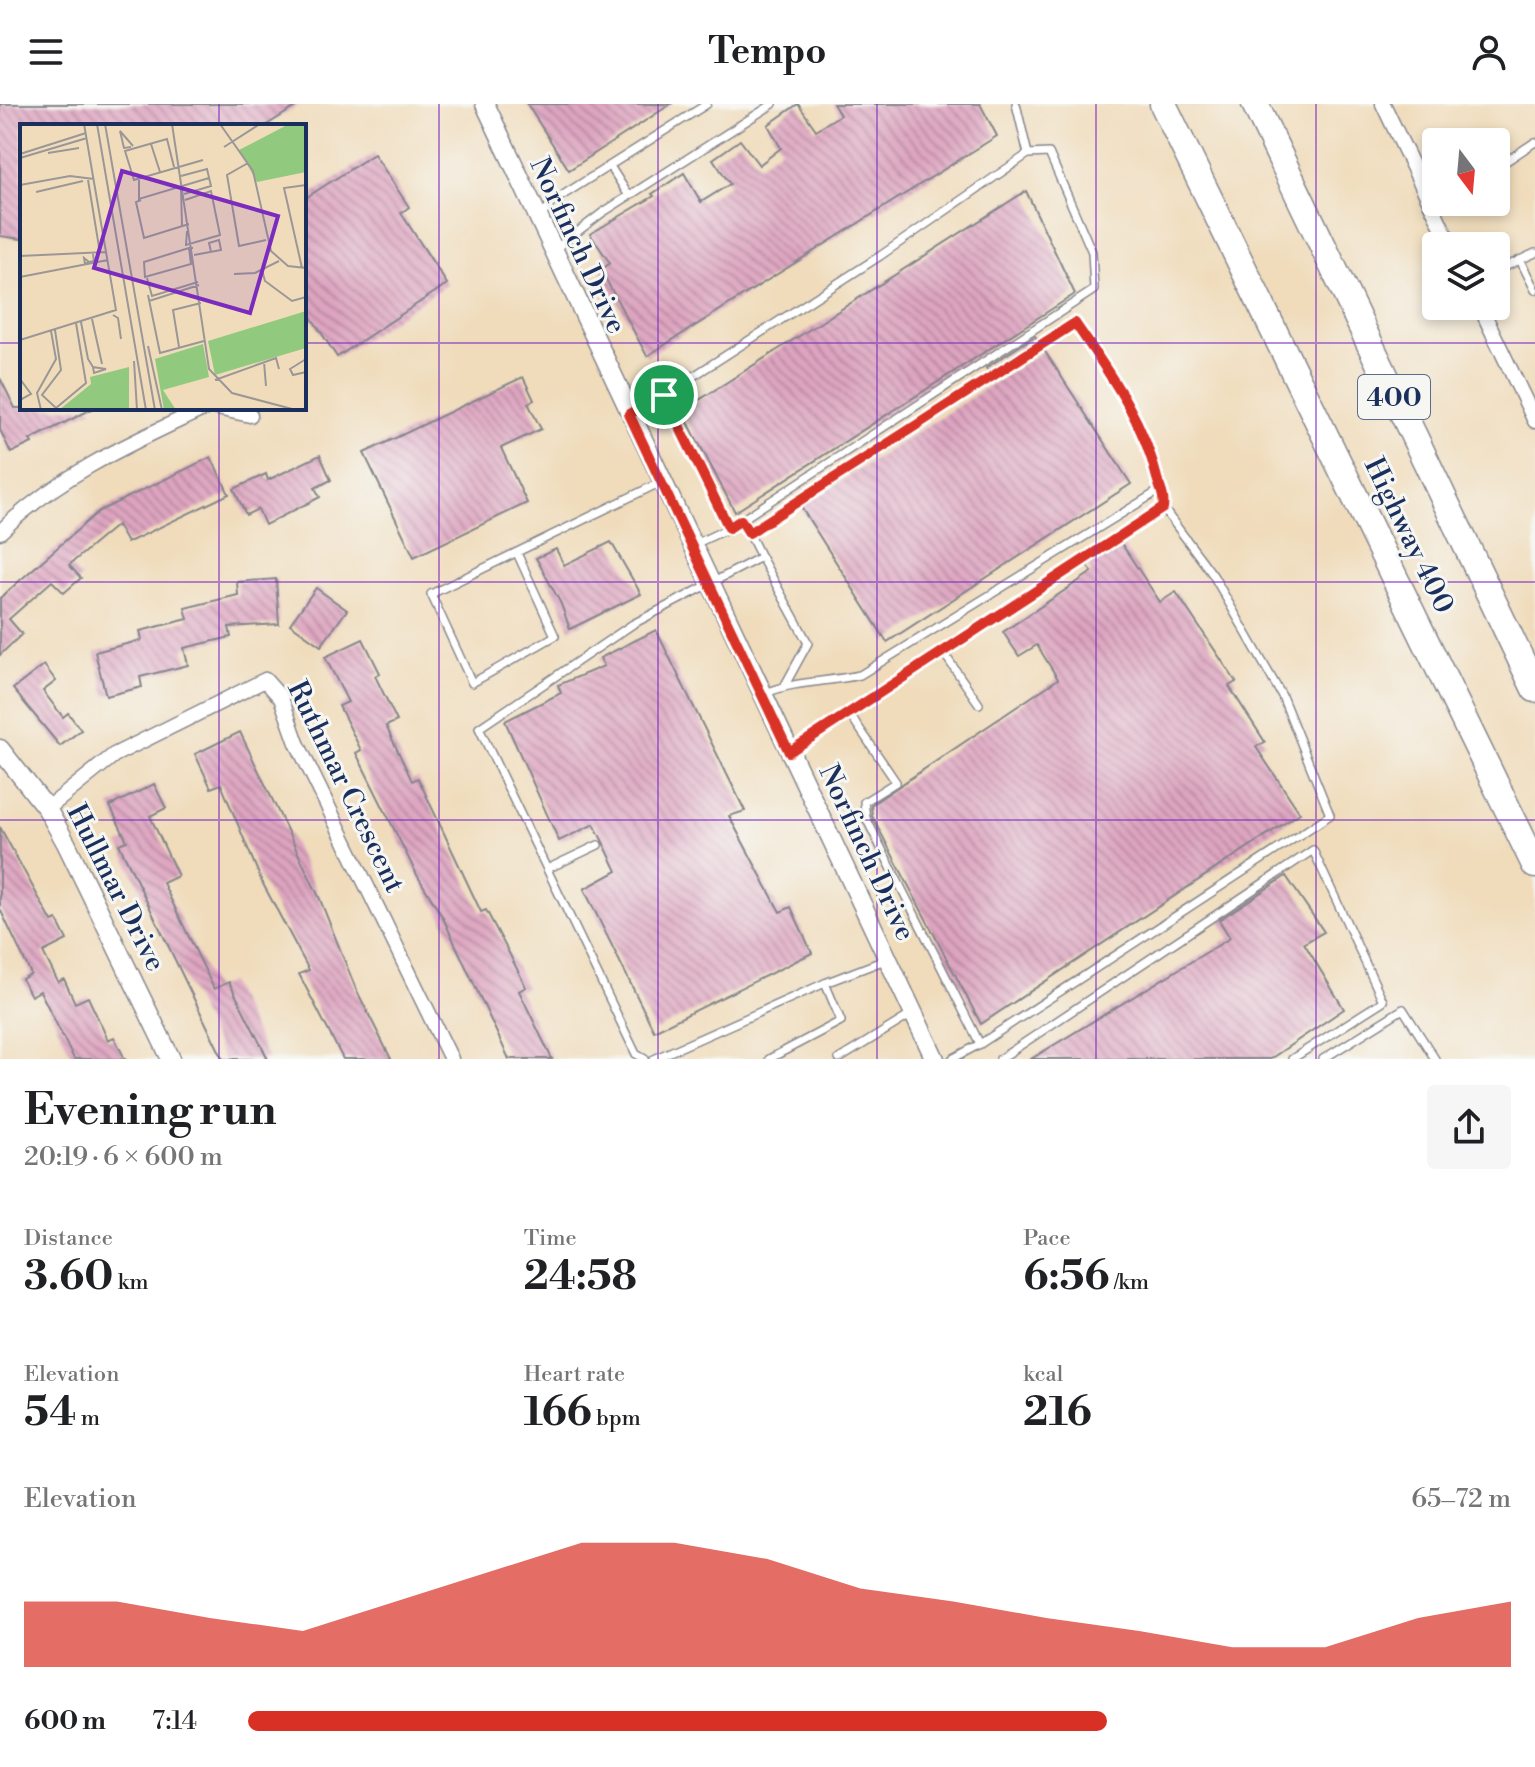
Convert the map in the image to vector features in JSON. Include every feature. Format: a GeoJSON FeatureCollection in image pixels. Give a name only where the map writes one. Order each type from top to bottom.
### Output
{"type":"FeatureCollection","features":[{"type":"Feature","properties":{"kind":"highway","name":"Highway 400"},"geometry":{"type":"LineString","coordinates":[[1163,104],[1535,865]]}},
{"type":"Feature","properties":{"kind":"highway","name":"Highway 400"},"geometry":{"type":"LineString","coordinates":[[1255,104],[1535,689]]}},
{"type":"Feature","properties":{"kind":"street","name":"Norfinch Drive"},"geometry":{"type":"LineString","coordinates":[[485,104],[537,222],[935,1059]]}},
{"type":"Feature","properties":{"kind":"street"},"geometry":{"type":"LineString","coordinates":[[1383,104],[1422,176]]}},
{"type":"Feature","properties":{"kind":"street"},"geometry":{"type":"LineString","coordinates":[[1487,320],[1535,421]]}},
{"type":"Feature","properties":{"kind":"street"},"geometry":{"type":"LineString","coordinates":[[3,523],[89,463],[201,410]]}},
{"type":"Feature","properties":{"kind":"street"},"geometry":{"type":"LineString","coordinates":[[226,410],[250,415]]}},
{"type":"Feature","properties":{"kind":"street","name":"Ruthmar Crescent"},"geometry":{"type":"LineString","coordinates":[[47,809],[114,755],[265,680],[281,698],[297,743],[451,1059]]}},
{"type":"Feature","properties":{"kind":"street","name":"Hullmar Drive"},"geometry":{"type":"LineString","coordinates":[[0,749],[47,809],[171,1059]]}},
{"type":"Feature","properties":{"kind":"lane"},"geometry":{"type":"LineString","coordinates":[[537,222],[552,202],[707,104]]}},
{"type":"Feature","properties":{"kind":"lane"},"geometry":{"type":"LineString","coordinates":[[551,251],[629,196],[773,104]]}},
{"type":"Feature","properties":{"kind":"lane"},"geometry":{"type":"LineString","coordinates":[[1016,104],[1028,154]]}},
{"type":"Feature","properties":{"kind":"lane"},"geometry":{"type":"LineString","coordinates":[[1510,159],[1535,142]]}},
{"type":"Feature","properties":{"kind":"lane"},"geometry":{"type":"LineString","coordinates":[[629,414],[664,395],[880,256],[1028,154],[1049,153],[1092,252],[1094,290],[729,528],[691,546]]}},
{"type":"Feature","properties":{"kind":"lane"},"geometry":{"type":"LineString","coordinates":[[610,166],[629,196]]}},
{"type":"Feature","properties":{"kind":"lane"},"geometry":{"type":"LineString","coordinates":[[1510,265],[1535,253]]}},
{"type":"Feature","properties":{"kind":"lane"},"geometry":{"type":"LineString","coordinates":[[1520,260],[1535,290]]}},
{"type":"Feature","properties":{"kind":"lane"},"geometry":{"type":"LineString","coordinates":[[749,533],[1075,323],[1130,406],[1149,444],[1160,490],[1165,498],[1163,508],[789,752]]}},
{"type":"Feature","properties":{"kind":"lane"},"geometry":{"type":"LineString","coordinates":[[664,395],[729,528]]}},
{"type":"Feature","properties":{"kind":"lane"},"geometry":{"type":"LineString","coordinates":[[517,553],[555,636],[472,683],[431,594],[661,482]]}},
{"type":"Feature","properties":{"kind":"lane"},"geometry":{"type":"LineString","coordinates":[[762,695],[785,685],[819,684],[860,675],[1160,490]]}},
{"type":"Feature","properties":{"kind":"lane"},"geometry":{"type":"LineString","coordinates":[[952,1059],[980,1044],[1330,815],[1282,696],[1213,575],[1163,508]]}},
{"type":"Feature","properties":{"kind":"lane"},"geometry":{"type":"LineString","coordinates":[[741,520],[808,643],[785,685]]}},
{"type":"Feature","properties":{"kind":"lane"},"geometry":{"type":"LineString","coordinates":[[645,1059],[636,1054],[479,728],[633,624],[761,557]]}},
{"type":"Feature","properties":{"kind":"lane"},"geometry":{"type":"LineString","coordinates":[[943,652],[979,704]]}},
{"type":"Feature","properties":{"kind":"lane"},"geometry":{"type":"LineString","coordinates":[[849,713],[896,782],[864,802],[866,818],[980,1044]]}},
{"type":"Feature","properties":{"kind":"lane"},"geometry":{"type":"LineString","coordinates":[[547,869],[598,845]]}},
{"type":"Feature","properties":{"kind":"lane"},"geometry":{"type":"LineString","coordinates":[[1003,1058],[1313,850],[1383,1001],[1292,1059]]}},
{"type":"Feature","properties":{"kind":"lane"},"geometry":{"type":"LineString","coordinates":[[654,1059],[887,959]]}},
{"type":"Feature","properties":{"kind":"lane"},"geometry":{"type":"LineString","coordinates":[[769,1059],[841,1021],[825,983]]}},
{"type":"Feature","properties":{"kind":"lane"},"geometry":{"type":"LineString","coordinates":[[1323,1059],[1403,1009],[1435,1059]]}},
{"type":"Feature","properties":{"kind":"lane"},"geometry":{"type":"LineString","coordinates":[[839,1059],[913,1014]]}},
{"type":"Feature","properties":{"kind":"building"},"geometry":{"type":"Polygon","coordinates":[[[0,104],[300,104],[268,124],[20,124],[20,239],[0,236],[0,104]]]}},
{"type":"Feature","properties":{"kind":"building"},"geometry":{"type":"Polygon","coordinates":[[[527,104],[671,104],[569,170],[527,104]]]}},
{"type":"Feature","properties":{"kind":"building"},"geometry":{"type":"Polygon","coordinates":[[[798,104],[816,130],[840,115],[833,104],[980,104],[997,136],[647,356],[601,270],[610,263],[590,234],[654,196],[652,194],[684,173],[701,202],[730,184],[713,159],[740,140],[759,165],[781,148],[768,125],[798,104]]]}},
{"type":"Feature","properties":{"kind":"building"},"geometry":{"type":"Polygon","coordinates":[[[374,154],[409,207],[401,213],[447,284],[337,357],[306,309],[306,198],[374,154]]]}},
{"type":"Feature","properties":{"kind":"building"},"geometry":{"type":"Polygon","coordinates":[[[1026,191],[1075,294],[735,512],[682,411],[1026,191]]]}},
{"type":"Feature","properties":{"kind":"building"},"geometry":{"type":"Polygon","coordinates":[[[1035,336],[1037,340],[988,371],[986,368],[1035,336]]]}},
{"type":"Feature","properties":{"kind":"building"},"geometry":{"type":"Polygon","coordinates":[[[1044,350],[1131,484],[887,642],[801,507],[1044,350]]]}},
{"type":"Feature","properties":{"kind":"building"},"geometry":{"type":"Polygon","coordinates":[[[523,377],[534,400],[528,403],[541,429],[501,448],[527,503],[414,557],[364,453],[523,377]]]}},
{"type":"Feature","properties":{"kind":"building"},"geometry":{"type":"Polygon","coordinates":[[[0,378],[15,408],[20,410],[90,410],[11,453],[0,430],[0,378]]]}},
{"type":"Feature","properties":{"kind":"building"},"geometry":{"type":"Polygon","coordinates":[[[320,455],[331,480],[315,488],[320,497],[265,525],[258,509],[246,515],[234,489],[266,474],[268,480],[320,455]]]}},
{"type":"Feature","properties":{"kind":"building"},"geometry":{"type":"Polygon","coordinates":[[[211,457],[229,494],[127,543],[117,525],[69,565],[81,578],[64,593],[52,581],[9,619],[22,634],[0,655],[0,598],[99,511],[211,457]]]}},
{"type":"Feature","properties":{"kind":"building"},"geometry":{"type":"Polygon","coordinates":[[[611,542],[641,594],[570,629],[561,604],[536,558],[556,549],[564,565],[611,542]]]}},
{"type":"Feature","properties":{"kind":"building"},"geometry":{"type":"Polygon","coordinates":[[[1121,543],[1160,602],[1176,592],[1236,682],[1229,686],[1265,742],[1256,747],[1300,813],[981,1024],[872,816],[871,805],[1058,679],[1037,645],[1019,656],[1003,632],[1092,572],[1087,565],[1121,543]]]}},
{"type":"Feature","properties":{"kind":"building"},"geometry":{"type":"Polygon","coordinates":[[[276,579],[279,624],[229,627],[231,637],[184,648],[188,665],[140,677],[142,687],[106,696],[95,652],[142,640],[140,631],[188,619],[185,608],[238,595],[237,582],[276,579]]]}},
{"type":"Feature","properties":{"kind":"building"},"geometry":{"type":"Polygon","coordinates":[[[316,588],[347,610],[321,646],[290,624],[316,588]]]}},
{"type":"Feature","properties":{"kind":"building"},"geometry":{"type":"Polygon","coordinates":[[[656,630],[745,811],[729,816],[780,912],[791,907],[812,953],[654,1031],[584,889],[617,871],[594,824],[559,841],[505,721],[561,693],[558,685],[604,666],[600,658],[656,630]]]}},
{"type":"Feature","properties":{"kind":"building"},"geometry":{"type":"Polygon","coordinates":[[[363,639],[380,673],[375,676],[397,721],[386,726],[412,781],[418,778],[481,912],[486,910],[526,987],[519,991],[552,1059],[509,1059],[443,918],[417,875],[356,753],[361,750],[339,706],[348,702],[325,657],[363,639]]]}},
{"type":"Feature","properties":{"kind":"building"},"geometry":{"type":"Polygon","coordinates":[[[44,665],[56,681],[43,691],[63,717],[68,713],[81,730],[60,746],[13,689],[44,665]]]}},
{"type":"Feature","properties":{"kind":"building"},"geometry":{"type":"Polygon","coordinates":[[[240,732],[319,897],[356,989],[391,1059],[343,1059],[299,974],[309,970],[262,882],[221,784],[211,788],[195,754],[240,732]]]}},
{"type":"Feature","properties":{"kind":"building"},"geometry":{"type":"Polygon","coordinates":[[[154,784],[166,808],[150,816],[178,876],[163,883],[214,989],[229,982],[268,1059],[223,1059],[119,844],[127,841],[110,806],[154,784]]]}},
{"type":"Feature","properties":{"kind":"building"},"geometry":{"type":"Polygon","coordinates":[[[0,827],[52,922],[57,920],[67,940],[43,952],[58,982],[64,979],[75,1003],[88,997],[108,1040],[114,1037],[125,1059],[74,1059],[40,991],[31,996],[22,979],[31,974],[0,909],[0,827]]]}},
{"type":"Feature","properties":{"kind":"building"},"geometry":{"type":"Polygon","coordinates":[[[1286,876],[1324,932],[1304,943],[1344,1009],[1270,1059],[1031,1059],[1230,938],[1219,920],[1286,876]]]}},
{"type":"Feature","properties":{"kind":"route"},"geometry":{"type":"LineString","coordinates":[[1075,323],[1130,406],[1149,444],[1160,490],[1165,498],[1163,508],[789,752],[629,414],[664,395],[729,528],[741,520],[749,533],[1075,323]]}}]}
